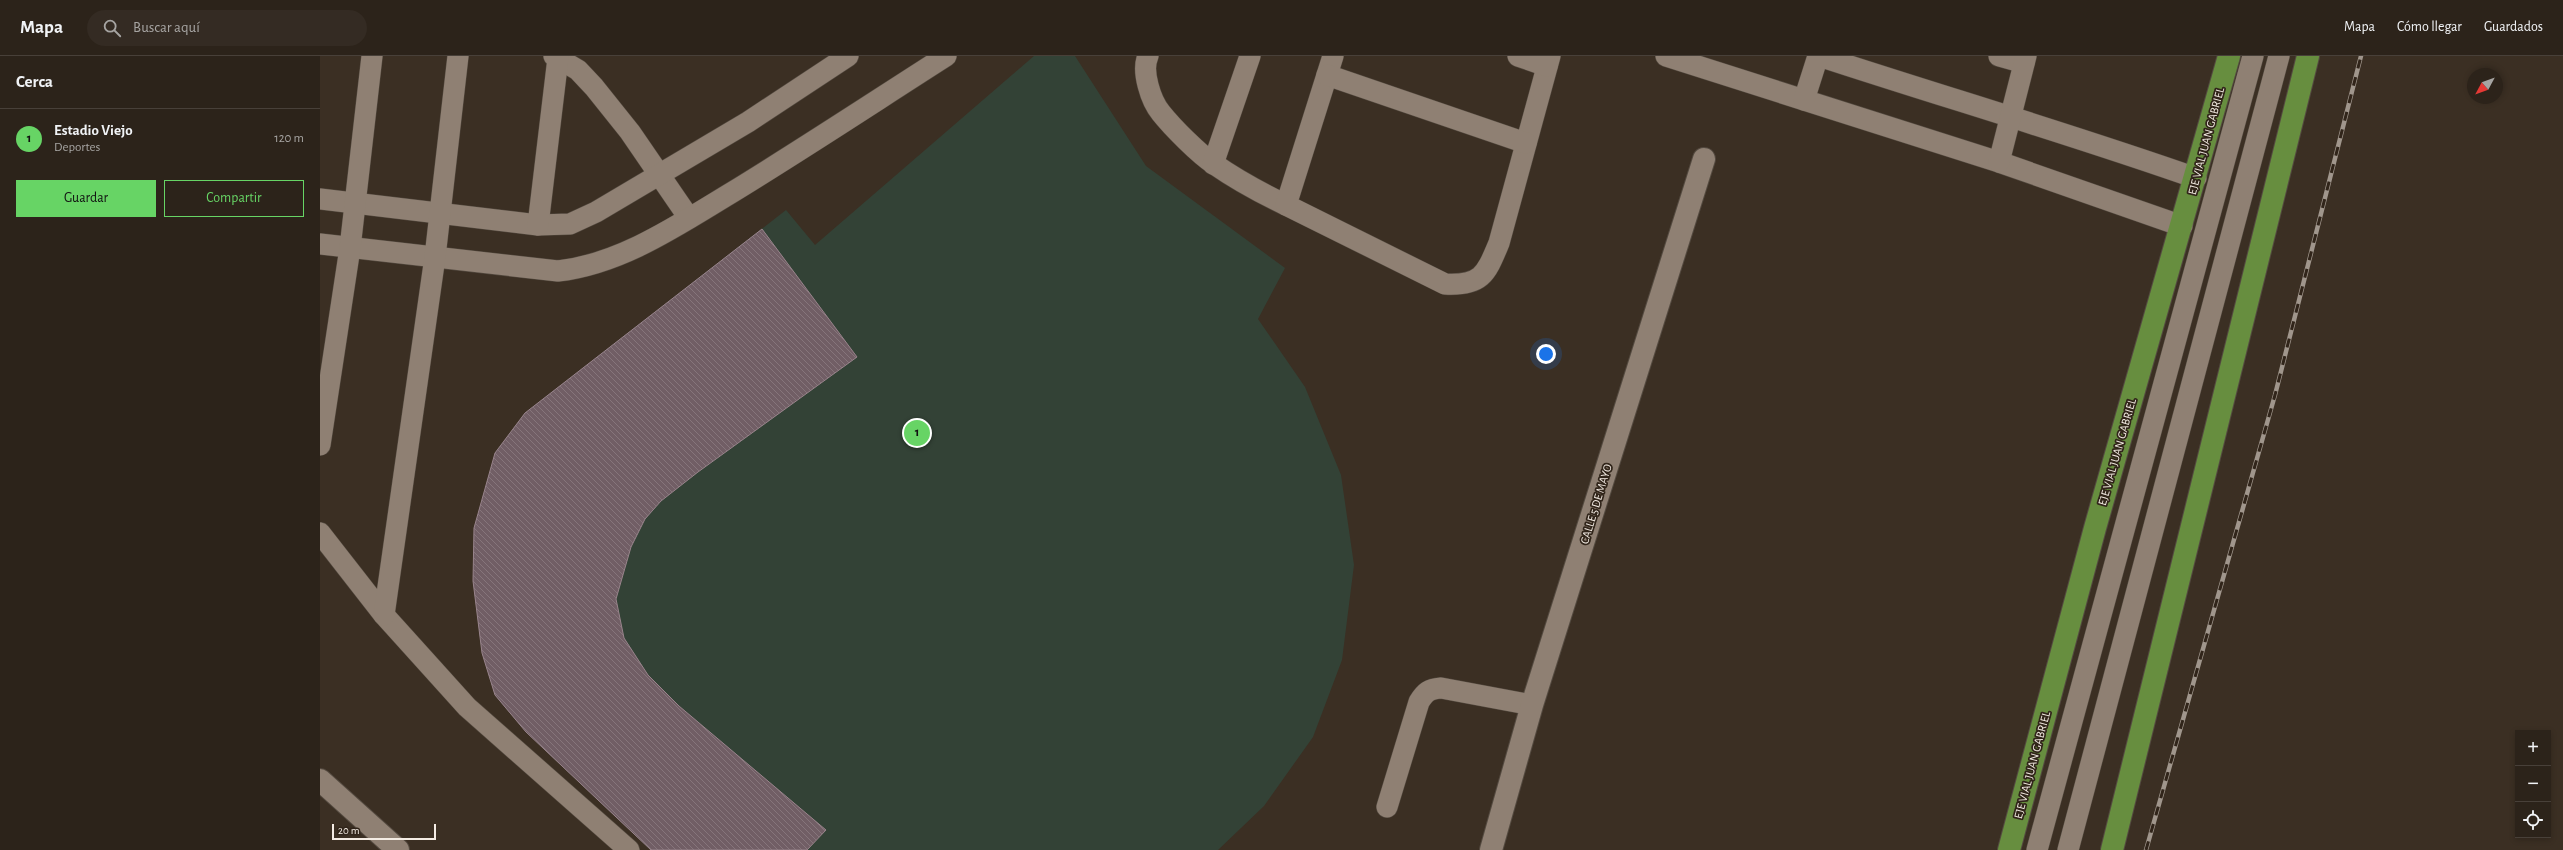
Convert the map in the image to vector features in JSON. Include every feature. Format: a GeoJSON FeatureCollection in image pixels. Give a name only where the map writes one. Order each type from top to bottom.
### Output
{"type":"FeatureCollection","features":[{"type":"Feature","properties":{"kind":"main road","name":"EJE VIAL JUAN GABRIEL"},"geometry":{"type":"LineString","coordinates":[[2009,850],[2095,528],[2196,178],[2229,56]]}},
{"type":"Feature","properties":{"kind":"main road"},"geometry":{"type":"LineString","coordinates":[[2112,850],[2308,56]]}},
{"type":"Feature","properties":{"kind":"street","name":"CALLE 5 DE MAYO"},"geometry":{"type":"LineString","coordinates":[[1491,850],[1532,704],[1704,159]]}},
{"type":"Feature","properties":{"kind":"street"},"geometry":{"type":"LineString","coordinates":[[320,780],[398,850]]}},
{"type":"Feature","properties":{"kind":"lane"},"geometry":{"type":"LineString","coordinates":[[320,445],[350,248],[372,56]]}},
{"type":"Feature","properties":{"kind":"lane"},"geometry":{"type":"LineString","coordinates":[[384,616],[435,257],[458,56]]}},
{"type":"Feature","properties":{"kind":"lane"},"geometry":{"type":"LineString","coordinates":[[320,199],[538,226],[570,224],[596,212],[659,173],[748,122],[848,56]]}},
{"type":"Feature","properties":{"kind":"lane"},"geometry":{"type":"LineString","coordinates":[[320,244],[558,270],[582,268],[606,262],[689,218],[946,56]]}},
{"type":"Feature","properties":{"kind":"lane"},"geometry":{"type":"LineString","coordinates":[[1148,56],[1146,61],[1148,85],[1160,113],[1213,164],[1256,191],[1446,284],[1462,285],[1475,281],[1487,271],[1498,243],[1549,61],[1518,56]]}},
{"type":"Feature","properties":{"kind":"lane"},"geometry":{"type":"LineString","coordinates":[[1213,164],[1250,56]]}},
{"type":"Feature","properties":{"kind":"lane"},"geometry":{"type":"LineString","coordinates":[[1666,56],[1999,162],[2182,226]]}},
{"type":"Feature","properties":{"kind":"lane"},"geometry":{"type":"LineString","coordinates":[[1804,100],[1819,56],[2010,118],[2112,148],[2196,178]]}},
{"type":"Feature","properties":{"kind":"lane"},"geometry":{"type":"LineString","coordinates":[[1999,56],[2025,60],[1999,162]]}},
{"type":"Feature","properties":{"kind":"lane"},"geometry":{"type":"LineString","coordinates":[[2037,850],[2253,56]]}},
{"type":"Feature","properties":{"kind":"lane"},"geometry":{"type":"LineString","coordinates":[[2068,850],[2279,56]]}},
{"type":"Feature","properties":{"kind":"lane"},"geometry":{"type":"LineString","coordinates":[[538,226],[556,57],[578,70],[594,87],[659,173],[689,218]]}},
{"type":"Feature","properties":{"kind":"lane"},"geometry":{"type":"LineString","coordinates":[[1286,205],[1330,65],[1526,143]]}},
{"type":"Feature","properties":{"kind":"lane"},"geometry":{"type":"LineString","coordinates":[[320,533],[384,616],[467,707],[629,850]]}},
{"type":"Feature","properties":{"kind":"lane"},"geometry":{"type":"LineString","coordinates":[[1387,807],[1419,702],[1424,694],[1431,689],[1441,688],[1532,704]]}},
{"type":"Feature","properties":{"kind":"green space"},"geometry":{"type":"Polygon","coordinates":[[[1034,56],[1075,56],[1146,166],[1285,268],[1258,319],[1305,387],[1341,475],[1354,565],[1342,660],[1313,737],[1264,806],[1218,850],[651,850],[526,732],[495,695],[482,653],[473,581],[474,528],[495,453],[525,413],[786,210],[815,245],[1034,56]]]}},
{"type":"Feature","properties":{"kind":"building"},"geometry":{"type":"Polygon","coordinates":[[[762,229],[857,357],[698,472],[661,501],[645,519],[631,547],[616,599],[624,638],[648,675],[679,706],[826,830],[807,850],[651,850],[526,732],[495,695],[482,653],[473,581],[474,528],[495,453],[525,413],[762,229]]]}},
{"type":"Feature","properties":{"kind":"railway"},"geometry":{"type":"LineString","coordinates":[[2146,850],[2275,395],[2361,56]]}},
{"type":"Feature","properties":{"kind":"place","name":"Estadio Viejo"},"geometry":{"type":"Point","coordinates":[917,433]}}]}
